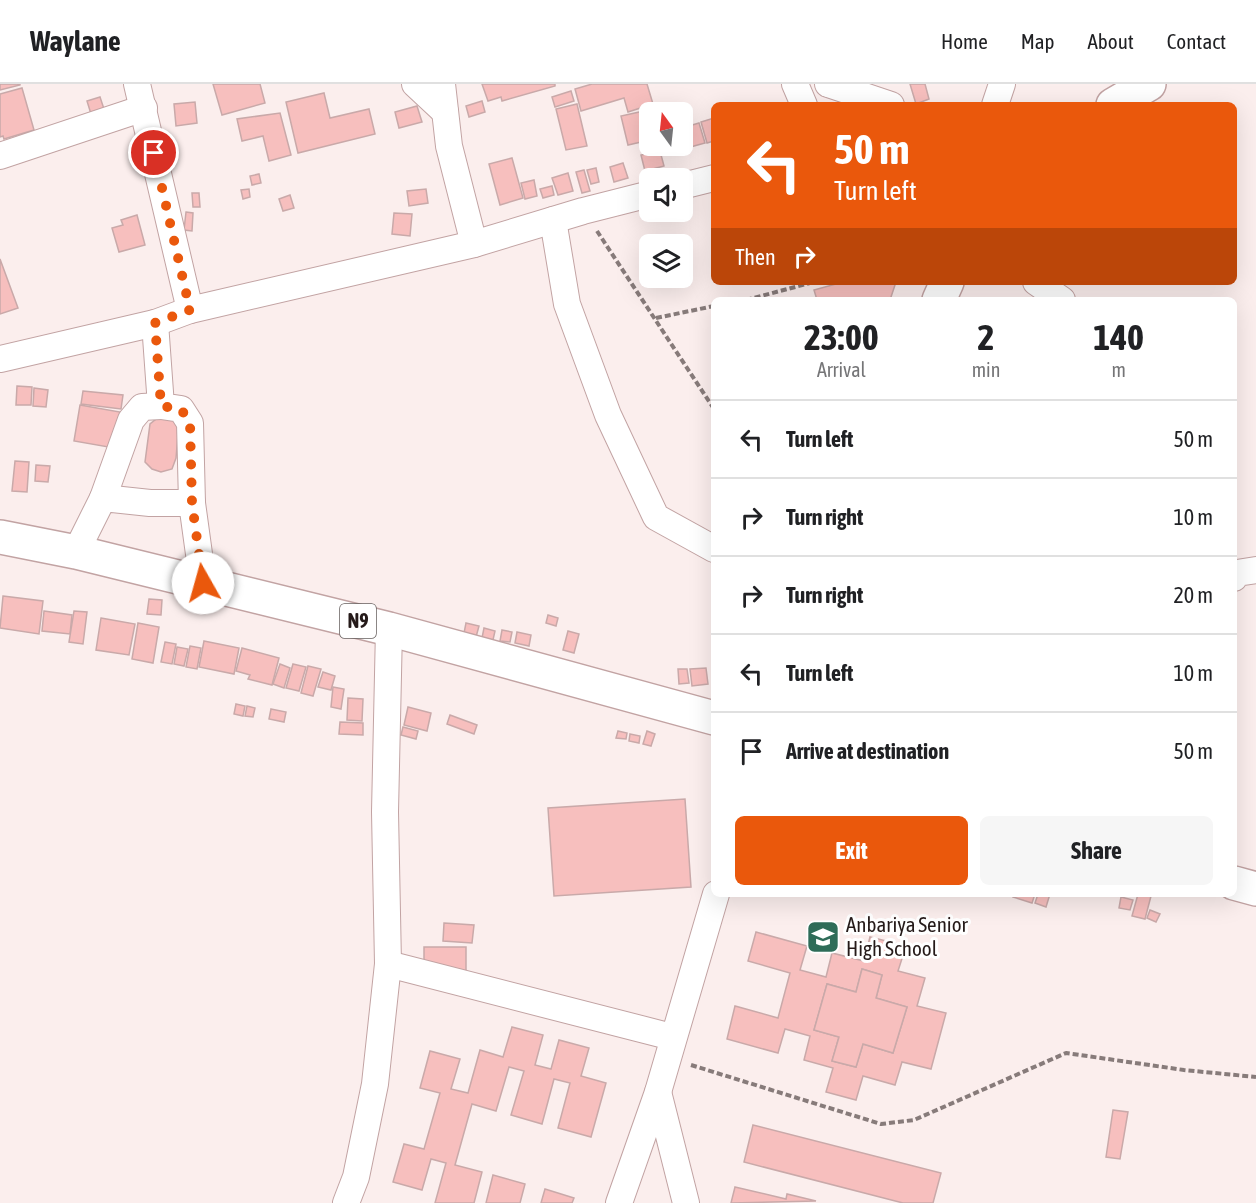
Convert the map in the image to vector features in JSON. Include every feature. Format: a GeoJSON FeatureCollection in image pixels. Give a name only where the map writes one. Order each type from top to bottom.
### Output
{"type":"FeatureCollection","features":[{"type":"Feature","properties":{"kind":"main road"},"geometry":{"type":"LineString","coordinates":[[1118,102],[1149,84]]}},
{"type":"Feature","properties":{"kind":"main road","name":"N9"},"geometry":{"type":"LineString","coordinates":[[0,537],[76,552],[389,629],[711,717]]}},
{"type":"Feature","properties":{"kind":"main road"},"geometry":{"type":"LineString","coordinates":[[1237,884],[1256,889]]}},
{"type":"Feature","properties":{"kind":"street"},"geometry":{"type":"LineString","coordinates":[[415,84],[445,112]]}},
{"type":"Feature","properties":{"kind":"street"},"geometry":{"type":"LineString","coordinates":[[442,84],[449,146],[474,244]]}},
{"type":"Feature","properties":{"kind":"street"},"geometry":{"type":"LineString","coordinates":[[795,84],[803,102]]}},
{"type":"Feature","properties":{"kind":"street"},"geometry":{"type":"LineString","coordinates":[[828,84],[882,102]]}},
{"type":"Feature","properties":{"kind":"street"},"geometry":{"type":"LineString","coordinates":[[996,102],[1002,84]]}},
{"type":"Feature","properties":{"kind":"street"},"geometry":{"type":"LineString","coordinates":[[0,156],[140,96],[190,310]]}},
{"type":"Feature","properties":{"kind":"street"},"geometry":{"type":"LineString","coordinates":[[693,183],[711,179]]}},
{"type":"Feature","properties":{"kind":"street"},"geometry":{"type":"LineString","coordinates":[[0,359],[155,323],[190,310],[474,244],[639,197]]}},
{"type":"Feature","properties":{"kind":"street"},"geometry":{"type":"LineString","coordinates":[[553,220],[567,304],[608,416],[656,517],[711,547]]}},
{"type":"Feature","properties":{"kind":"street"},"geometry":{"type":"LineString","coordinates":[[1040,285],[1058,297]]}},
{"type":"Feature","properties":{"kind":"street"},"geometry":{"type":"LineString","coordinates":[[155,323],[161,406]]}},
{"type":"Feature","properties":{"kind":"street"},"geometry":{"type":"LineString","coordinates":[[76,552],[104,498],[131,420],[142,407],[161,406],[181,409],[190,423],[192,503],[203,583]]}},
{"type":"Feature","properties":{"kind":"street"},"geometry":{"type":"LineString","coordinates":[[104,498],[150,503],[192,503]]}},
{"type":"Feature","properties":{"kind":"street"},"geometry":{"type":"LineString","coordinates":[[1237,573],[1256,570]]}},
{"type":"Feature","properties":{"kind":"street"},"geometry":{"type":"LineString","coordinates":[[346,1203],[356,1177],[375,1084],[388,964],[385,812],[389,629]]}},
{"type":"Feature","properties":{"kind":"street"},"geometry":{"type":"LineString","coordinates":[[619,1203],[658,1092],[715,897]]}},
{"type":"Feature","properties":{"kind":"street"},"geometry":{"type":"LineString","coordinates":[[388,964],[670,1048]]}},
{"type":"Feature","properties":{"kind":"street"},"geometry":{"type":"LineString","coordinates":[[658,1092],[686,1203]]}},
{"type":"Feature","properties":{"kind":"path"},"geometry":{"type":"LineString","coordinates":[[583,211],[711,404]]}},
{"type":"Feature","properties":{"kind":"path"},"geometry":{"type":"LineString","coordinates":[[757,297],[803,285]]}},
{"type":"Feature","properties":{"kind":"path"},"geometry":{"type":"LineString","coordinates":[[656,318],[711,307]]}},
{"type":"Feature","properties":{"kind":"path"},"geometry":{"type":"LineString","coordinates":[[670,1048],[881,1124],[914,1120],[1066,1053],[1184,1070],[1256,1077]]}},
{"type":"Feature","properties":{"kind":"building"},"geometry":{"type":"Polygon","coordinates":[[[0,84],[20,84],[20,85],[0,90],[0,84]]]}},
{"type":"Feature","properties":{"kind":"building"},"geometry":{"type":"Polygon","coordinates":[[[213,84],[260,84],[265,103],[222,115],[213,84]]]}},
{"type":"Feature","properties":{"kind":"building"},"geometry":{"type":"Polygon","coordinates":[[[482,84],[555,84],[555,86],[502,101],[501,97],[488,101],[482,84]]]}},
{"type":"Feature","properties":{"kind":"building"},"geometry":{"type":"Polygon","coordinates":[[[592,84],[647,84],[652,102],[639,102],[639,108],[628,112],[624,98],[581,111],[575,89],[592,84]]]}},
{"type":"Feature","properties":{"kind":"building"},"geometry":{"type":"Polygon","coordinates":[[[910,84],[925,84],[929,99],[915,102],[910,84]]]}},
{"type":"Feature","properties":{"kind":"building"},"geometry":{"type":"Polygon","coordinates":[[[22,88],[34,130],[4,139],[3,136],[0,137],[0,94],[22,88]]]}},
{"type":"Feature","properties":{"kind":"building"},"geometry":{"type":"Polygon","coordinates":[[[571,91],[574,101],[555,107],[552,97],[571,91]]]}},
{"type":"Feature","properties":{"kind":"building"},"geometry":{"type":"Polygon","coordinates":[[[324,93],[330,118],[369,109],[375,134],[298,153],[286,102],[324,93]]]}},
{"type":"Feature","properties":{"kind":"building"},"geometry":{"type":"Polygon","coordinates":[[[100,97],[104,109],[91,114],[87,101],[100,97]]]}},
{"type":"Feature","properties":{"kind":"building"},"geometry":{"type":"Polygon","coordinates":[[[482,101],[485,112],[469,117],[466,106],[482,101]]]}},
{"type":"Feature","properties":{"kind":"building"},"geometry":{"type":"Polygon","coordinates":[[[195,102],[197,123],[176,126],[174,104],[195,102]]]}},
{"type":"Feature","properties":{"kind":"building"},"geometry":{"type":"Polygon","coordinates":[[[577,104],[587,146],[566,150],[556,109],[577,104]]]}},
{"type":"Feature","properties":{"kind":"building"},"geometry":{"type":"Polygon","coordinates":[[[417,106],[422,122],[399,128],[395,112],[417,106]]]}},
{"type":"Feature","properties":{"kind":"building"},"geometry":{"type":"Polygon","coordinates":[[[639,112],[639,142],[628,145],[621,116],[639,112]]]}},
{"type":"Feature","properties":{"kind":"building"},"geometry":{"type":"Polygon","coordinates":[[[280,113],[291,155],[269,161],[263,136],[242,141],[237,119],[280,113]]]}},
{"type":"Feature","properties":{"kind":"building"},"geometry":{"type":"Polygon","coordinates":[[[711,119],[711,142],[707,143],[701,122],[711,119]]]}},
{"type":"Feature","properties":{"kind":"building"},"geometry":{"type":"Polygon","coordinates":[[[699,123],[705,143],[693,146],[693,125],[699,123]]]}},
{"type":"Feature","properties":{"kind":"building"},"geometry":{"type":"Polygon","coordinates":[[[641,156],[661,156],[664,166],[644,168],[641,156]]]}},
{"type":"Feature","properties":{"kind":"building"},"geometry":{"type":"Polygon","coordinates":[[[512,158],[523,198],[500,205],[489,164],[512,158]]]}},
{"type":"Feature","properties":{"kind":"building"},"geometry":{"type":"Polygon","coordinates":[[[623,163],[628,178],[614,182],[610,167],[623,163]]]}},
{"type":"Feature","properties":{"kind":"building"},"geometry":{"type":"Polygon","coordinates":[[[596,168],[599,182],[591,184],[587,170],[596,168]]]}},
{"type":"Feature","properties":{"kind":"building"},"geometry":{"type":"Polygon","coordinates":[[[584,170],[590,191],[582,193],[576,172],[584,170]]]}},
{"type":"Feature","properties":{"kind":"building"},"geometry":{"type":"Polygon","coordinates":[[[568,173],[573,191],[558,195],[552,178],[568,173]]]}},
{"type":"Feature","properties":{"kind":"building"},"geometry":{"type":"Polygon","coordinates":[[[259,174],[261,183],[252,185],[250,176],[259,174]]]}},
{"type":"Feature","properties":{"kind":"building"},"geometry":{"type":"Polygon","coordinates":[[[534,180],[537,196],[525,199],[521,183],[534,180]]]}},
{"type":"Feature","properties":{"kind":"building"},"geometry":{"type":"Polygon","coordinates":[[[552,186],[554,195],[543,198],[540,189],[552,186]]]}},
{"type":"Feature","properties":{"kind":"building"},"geometry":{"type":"Polygon","coordinates":[[[249,189],[250,197],[243,199],[241,190],[249,189]]]}},
{"type":"Feature","properties":{"kind":"building"},"geometry":{"type":"Polygon","coordinates":[[[426,189],[428,203],[409,206],[407,191],[426,189]]]}},
{"type":"Feature","properties":{"kind":"building"},"geometry":{"type":"Polygon","coordinates":[[[192,193],[199,193],[200,207],[193,207],[192,193]]]}},
{"type":"Feature","properties":{"kind":"building"},"geometry":{"type":"Polygon","coordinates":[[[290,195],[294,208],[283,211],[279,199],[290,195]]]}},
{"type":"Feature","properties":{"kind":"building"},"geometry":{"type":"Polygon","coordinates":[[[186,212],[193,213],[192,231],[184,230],[186,212]]]}},
{"type":"Feature","properties":{"kind":"building"},"geometry":{"type":"Polygon","coordinates":[[[394,213],[412,214],[410,236],[392,234],[394,213]]]}},
{"type":"Feature","properties":{"kind":"building"},"geometry":{"type":"Polygon","coordinates":[[[137,215],[145,245],[119,252],[112,228],[123,225],[121,220],[137,215]]]}},
{"type":"Feature","properties":{"kind":"building"},"geometry":{"type":"Polygon","coordinates":[[[0,259],[18,308],[0,314],[0,259]]]}},
{"type":"Feature","properties":{"kind":"building"},"geometry":{"type":"Polygon","coordinates":[[[832,285],[895,285],[891,297],[816,297],[814,290],[832,285]]]}},
{"type":"Feature","properties":{"kind":"building"},"geometry":{"type":"Polygon","coordinates":[[[17,386],[32,387],[31,405],[16,405],[17,386]]]}},
{"type":"Feature","properties":{"kind":"building"},"geometry":{"type":"Polygon","coordinates":[[[34,388],[48,390],[46,407],[33,406],[34,388]]]}},
{"type":"Feature","properties":{"kind":"building"},"geometry":{"type":"Polygon","coordinates":[[[83,391],[123,395],[121,409],[81,404],[83,391]]]}},
{"type":"Feature","properties":{"kind":"building"},"geometry":{"type":"Polygon","coordinates":[[[80,405],[120,412],[114,448],[74,441],[80,405]]]}},
{"type":"Feature","properties":{"kind":"building"},"geometry":{"type":"Polygon","coordinates":[[[160,416],[169,416],[179,423],[176,458],[172,469],[161,472],[152,469],[145,462],[150,424],[160,416]]]}},
{"type":"Feature","properties":{"kind":"building"},"geometry":{"type":"Polygon","coordinates":[[[15,461],[29,462],[27,492],[12,491],[15,461]]]}},
{"type":"Feature","properties":{"kind":"building"},"geometry":{"type":"Polygon","coordinates":[[[36,465],[50,466],[48,482],[35,481],[36,465]]]}},
{"type":"Feature","properties":{"kind":"building"},"geometry":{"type":"Polygon","coordinates":[[[3,596],[43,601],[39,634],[0,628],[3,596]]]}},
{"type":"Feature","properties":{"kind":"building"},"geometry":{"type":"Polygon","coordinates":[[[149,599],[162,600],[161,615],[147,614],[149,599]]]}},
{"type":"Feature","properties":{"kind":"building"},"geometry":{"type":"Polygon","coordinates":[[[44,611],[72,615],[70,634],[42,631],[44,611]]]}},
{"type":"Feature","properties":{"kind":"building"},"geometry":{"type":"Polygon","coordinates":[[[74,611],[87,612],[83,644],[69,642],[74,611]]]}},
{"type":"Feature","properties":{"kind":"building"},"geometry":{"type":"Polygon","coordinates":[[[548,615],[558,618],[556,626],[546,623],[548,615]]]}},
{"type":"Feature","properties":{"kind":"building"},"geometry":{"type":"Polygon","coordinates":[[[101,618],[135,624],[129,655],[96,650],[101,618]]]}},
{"type":"Feature","properties":{"kind":"building"},"geometry":{"type":"Polygon","coordinates":[[[138,623],[159,627],[153,663],[132,659],[138,623]]]}},
{"type":"Feature","properties":{"kind":"building"},"geometry":{"type":"Polygon","coordinates":[[[466,623],[479,626],[476,637],[464,633],[466,623]]]}},
{"type":"Feature","properties":{"kind":"building"},"geometry":{"type":"Polygon","coordinates":[[[484,628],[495,631],[493,640],[482,638],[484,628]]]}},
{"type":"Feature","properties":{"kind":"building"},"geometry":{"type":"Polygon","coordinates":[[[502,630],[512,632],[510,642],[500,641],[502,630]]]}},
{"type":"Feature","properties":{"kind":"building"},"geometry":{"type":"Polygon","coordinates":[[[568,631],[579,634],[574,653],[563,650],[568,631]]]}},
{"type":"Feature","properties":{"kind":"building"},"geometry":{"type":"Polygon","coordinates":[[[517,632],[531,635],[529,646],[515,643],[517,632]]]}},
{"type":"Feature","properties":{"kind":"building"},"geometry":{"type":"Polygon","coordinates":[[[204,641],[239,648],[234,674],[199,667],[204,641]]]}},
{"type":"Feature","properties":{"kind":"building"},"geometry":{"type":"Polygon","coordinates":[[[165,642],[176,644],[172,664],[161,662],[165,642]]]}},
{"type":"Feature","properties":{"kind":"building"},"geometry":{"type":"Polygon","coordinates":[[[190,646],[201,648],[197,669],[186,667],[190,646]]]}},
{"type":"Feature","properties":{"kind":"building"},"geometry":{"type":"Polygon","coordinates":[[[177,647],[188,649],[184,666],[174,664],[177,647]]]}},
{"type":"Feature","properties":{"kind":"building"},"geometry":{"type":"Polygon","coordinates":[[[242,648],[279,658],[272,685],[248,679],[250,675],[236,671],[242,648]]]}},
{"type":"Feature","properties":{"kind":"building"},"geometry":{"type":"Polygon","coordinates":[[[280,664],[290,668],[284,688],[273,684],[280,664]]]}},
{"type":"Feature","properties":{"kind":"building"},"geometry":{"type":"Polygon","coordinates":[[[293,664],[306,667],[299,691],[286,688],[293,664]]]}},
{"type":"Feature","properties":{"kind":"building"},"geometry":{"type":"Polygon","coordinates":[[[308,666],[321,669],[313,696],[301,693],[308,666]]]}},
{"type":"Feature","properties":{"kind":"building"},"geometry":{"type":"Polygon","coordinates":[[[706,668],[708,684],[692,686],[690,669],[706,668]]]}},
{"type":"Feature","properties":{"kind":"building"},"geometry":{"type":"Polygon","coordinates":[[[678,669],[687,669],[689,683],[679,684],[678,669]]]}},
{"type":"Feature","properties":{"kind":"building"},"geometry":{"type":"Polygon","coordinates":[[[323,672],[335,676],[331,690],[318,687],[323,672]]]}},
{"type":"Feature","properties":{"kind":"building"},"geometry":{"type":"Polygon","coordinates":[[[333,687],[344,689],[341,709],[331,707],[333,687]]]}},
{"type":"Feature","properties":{"kind":"building"},"geometry":{"type":"Polygon","coordinates":[[[348,698],[363,699],[362,721],[347,720],[348,698]]]}},
{"type":"Feature","properties":{"kind":"building"},"geometry":{"type":"Polygon","coordinates":[[[236,704],[245,706],[243,716],[234,714],[236,704]]]}},
{"type":"Feature","properties":{"kind":"building"},"geometry":{"type":"Polygon","coordinates":[[[247,706],[255,708],[253,717],[245,716],[247,706]]]}},
{"type":"Feature","properties":{"kind":"building"},"geometry":{"type":"Polygon","coordinates":[[[408,707],[431,713],[427,731],[404,725],[408,707]]]}},
{"type":"Feature","properties":{"kind":"building"},"geometry":{"type":"Polygon","coordinates":[[[271,709],[286,712],[284,722],[269,719],[271,709]]]}},
{"type":"Feature","properties":{"kind":"building"},"geometry":{"type":"Polygon","coordinates":[[[450,715],[477,725],[474,734],[447,724],[450,715]]]}},
{"type":"Feature","properties":{"kind":"building"},"geometry":{"type":"Polygon","coordinates":[[[340,722],[363,723],[363,735],[339,734],[340,722]]]}},
{"type":"Feature","properties":{"kind":"building"},"geometry":{"type":"Polygon","coordinates":[[[403,727],[418,731],[416,739],[401,735],[403,727]]]}},
{"type":"Feature","properties":{"kind":"building"},"geometry":{"type":"Polygon","coordinates":[[[618,731],[627,733],[626,739],[616,738],[618,731]]]}},
{"type":"Feature","properties":{"kind":"building"},"geometry":{"type":"Polygon","coordinates":[[[647,731],[655,734],[651,746],[643,744],[647,731]]]}},
{"type":"Feature","properties":{"kind":"building"},"geometry":{"type":"Polygon","coordinates":[[[630,734],[640,736],[639,743],[629,741],[630,734]]]}},
{"type":"Feature","properties":{"kind":"building"},"geometry":{"type":"Polygon","coordinates":[[[685,799],[691,887],[554,896],[548,808],[685,799]]]}},
{"type":"Feature","properties":{"kind":"building"},"geometry":{"type":"Polygon","coordinates":[[[1013,897],[1034,897],[1032,903],[1013,897]]]}},
{"type":"Feature","properties":{"kind":"building"},"geometry":{"type":"Polygon","coordinates":[[[1037,897],[1049,897],[1046,907],[1035,903],[1037,897]]]}},
{"type":"Feature","properties":{"kind":"building"},"geometry":{"type":"Polygon","coordinates":[[[1121,897],[1133,900],[1130,910],[1119,908],[1121,897]]]}},
{"type":"Feature","properties":{"kind":"building"},"geometry":{"type":"Polygon","coordinates":[[[1137,897],[1151,897],[1145,919],[1132,916],[1137,897]]]}},
{"type":"Feature","properties":{"kind":"building"},"geometry":{"type":"Polygon","coordinates":[[[1150,910],[1160,914],[1156,922],[1147,918],[1150,910]]]}},
{"type":"Feature","properties":{"kind":"building"},"geometry":{"type":"Polygon","coordinates":[[[444,923],[474,925],[472,943],[443,941],[444,923]]]}},
{"type":"Feature","properties":{"kind":"building"},"geometry":{"type":"Polygon","coordinates":[[[756,932],[807,946],[800,970],[826,977],[832,953],[864,961],[870,937],[906,946],[898,971],[925,978],[917,1006],[946,1013],[931,1069],[902,1062],[895,1085],[863,1076],[856,1100],[826,1092],[833,1068],[804,1060],[810,1036],[785,1029],[778,1053],[727,1039],[735,1006],[778,1018],[790,973],[748,961],[756,932]],[[862,969],[856,992],[827,984],[814,1030],[839,1037],[832,1061],[856,1067],[863,1044],[893,1053],[907,1007],[876,998],[882,975],[862,969]]]}},
{"type":"Feature","properties":{"kind":"building"},"geometry":{"type":"Polygon","coordinates":[[[424,947],[466,947],[466,971],[424,971],[424,947]]]}},
{"type":"Feature","properties":{"kind":"building"},"geometry":{"type":"Polygon","coordinates":[[[862,969],[882,975],[876,998],[907,1007],[893,1053],[863,1044],[856,1067],[832,1061],[839,1037],[814,1030],[827,984],[856,992],[862,969]]]}},
{"type":"Feature","properties":{"kind":"building"},"geometry":{"type":"Polygon","coordinates":[[[512,1027],[543,1035],[535,1065],[551,1069],[559,1040],[589,1048],[581,1076],[606,1083],[591,1137],[558,1128],[570,1083],[554,1079],[542,1124],[511,1115],[524,1071],[509,1067],[496,1111],[472,1104],[455,1165],[482,1172],[474,1203],[435,1203],[446,1163],[431,1159],[422,1190],[393,1182],[404,1144],[424,1149],[440,1093],[420,1088],[430,1051],[460,1059],[451,1089],[468,1093],[480,1050],[503,1057],[512,1027]]]}},
{"type":"Feature","properties":{"kind":"building"},"geometry":{"type":"Polygon","coordinates":[[[1113,1110],[1128,1112],[1120,1159],[1106,1157],[1113,1110]]]}},
{"type":"Feature","properties":{"kind":"building"},"geometry":{"type":"Polygon","coordinates":[[[753,1125],[941,1173],[933,1203],[903,1203],[744,1162],[753,1125]]]}},
{"type":"Feature","properties":{"kind":"building"},"geometry":{"type":"Polygon","coordinates":[[[493,1175],[525,1184],[520,1203],[486,1203],[493,1175]]]}},
{"type":"Feature","properties":{"kind":"building"},"geometry":{"type":"Polygon","coordinates":[[[735,1187],[786,1199],[787,1194],[816,1201],[731,1203],[735,1187]]]}},
{"type":"Feature","properties":{"kind":"building"},"geometry":{"type":"Polygon","coordinates":[[[545,1189],[574,1198],[572,1203],[541,1203],[545,1189]]]}},
{"type":"Feature","properties":{"kind":"place","name":"Anbariya Senior High School"},"geometry":{"type":"Point","coordinates":[823,937]}},
{"type":"Feature","properties":{"kind":"route"},"geometry":{"type":"LineString","coordinates":[[154,153],[190,310],[155,323],[161,406],[181,409],[190,423],[192,503],[203,583]]}}]}
